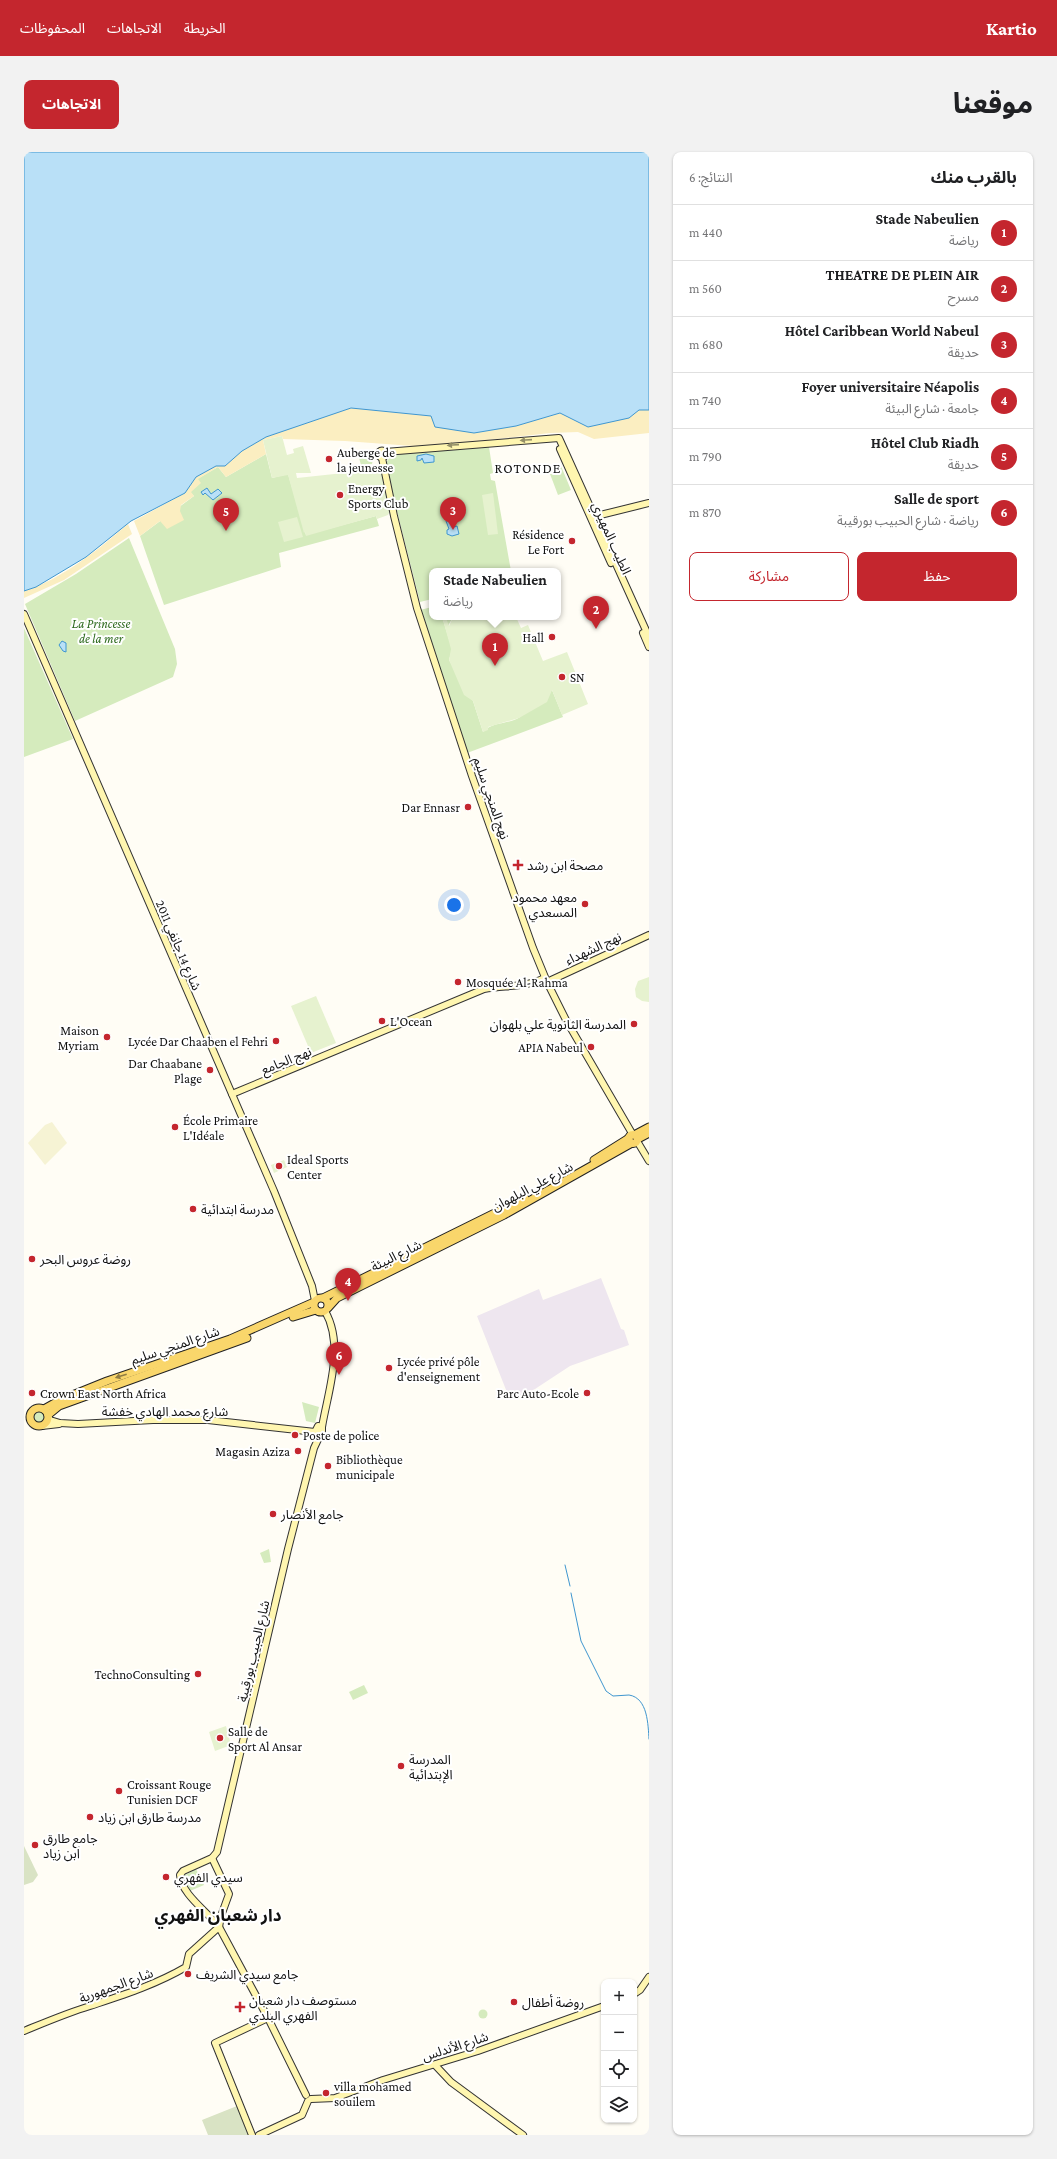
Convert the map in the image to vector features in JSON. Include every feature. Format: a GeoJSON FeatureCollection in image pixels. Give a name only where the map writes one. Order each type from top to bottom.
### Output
{"type":"FeatureCollection","features":[{"type":"Feature","properties":{"kind":"main road","name":"شارع علي البلهوان"},"geometry":{"type":"LineString","coordinates":[[437,1246],[556,1188],[633,1139],[649,1127]]}},
{"type":"Feature","properties":{"kind":"main road","name":"شارع علي البلهوان"},"geometry":{"type":"LineString","coordinates":[[633,1139],[649,1133]]}},
{"type":"Feature","properties":{"kind":"main road","name":"شارع البيئة"},"geometry":{"type":"LineString","coordinates":[[314,1302],[437,1246]]}},
{"type":"Feature","properties":{"kind":"main road","name":"شارع البيئة"},"geometry":{"type":"LineString","coordinates":[[323,1310],[337,1298],[437,1246]]}},
{"type":"Feature","properties":{"kind":"main road"},"geometry":{"type":"LineString","coordinates":[[314,1302],[323,1310],[327,1301],[323,1298]]}},
{"type":"Feature","properties":{"kind":"main road","name":"شارع المنجي سليم"},"geometry":{"type":"LineString","coordinates":[[47,1414],[106,1381],[230,1339],[314,1302]]}},
{"type":"Feature","properties":{"kind":"main road","name":"شارع المنجي سليم"},"geometry":{"type":"LineString","coordinates":[[47,1414],[59,1406],[232,1344],[303,1313],[323,1310]]}},
{"type":"Feature","properties":{"kind":"main road"},"geometry":{"type":"LineString","coordinates":[[24,1414],[32,1412],[38,1408],[47,1414],[47,1423],[39,1426],[24,1424]]}},
{"type":"Feature","properties":{"kind":"main road"},"geometry":{"type":"LineString","coordinates":[[32,1412],[31,1422],[39,1426]]}},
{"type":"Feature","properties":{"kind":"street","name":"نهج المنجي سليم"},"geometry":{"type":"LineString","coordinates":[[593,517],[557,438],[383,455],[394,516],[417,608],[472,776],[546,980],[572,1032],[633,1139],[649,1161]]}},
{"type":"Feature","properties":{"kind":"street"},"geometry":{"type":"LineString","coordinates":[[649,503],[593,517],[637,616],[649,648]]}},
{"type":"Feature","properties":{"kind":"street","name":"شارع 14 جانفي 2011"},"geometry":{"type":"LineString","coordinates":[[24,614],[232,1094],[312,1286]]}},
{"type":"Feature","properties":{"kind":"street"},"geometry":{"type":"LineString","coordinates":[[637,616],[649,638]]}},
{"type":"Feature","properties":{"kind":"street","name":"نهج الشهداء"},"geometry":{"type":"LineString","coordinates":[[354,1044],[484,989],[517,986],[546,980],[649,935]]}},
{"type":"Feature","properties":{"kind":"street","name":"نهج الجامع"},"geometry":{"type":"LineString","coordinates":[[232,1094],[354,1044]]}},
{"type":"Feature","properties":{"kind":"street"},"geometry":{"type":"LineString","coordinates":[[312,1286],[323,1298]]}},
{"type":"Feature","properties":{"kind":"street"},"geometry":{"type":"LineString","coordinates":[[312,1286],[314,1302]]}},
{"type":"Feature","properties":{"kind":"street","name":"شارع الحبيب بورقيبة"},"geometry":{"type":"LineString","coordinates":[[212,1858],[217,1852],[288,1549],[318,1430],[331,1346],[329,1326],[323,1310]]}},
{"type":"Feature","properties":{"kind":"street"},"geometry":{"type":"LineString","coordinates":[[47,1414],[50,1420],[60,1423]]}},
{"type":"Feature","properties":{"kind":"street","name":"شارع محمد الهادي خفشة"},"geometry":{"type":"LineString","coordinates":[[39,1426],[60,1423],[190,1420],[318,1430]]}},
{"type":"Feature","properties":{"kind":"street"},"geometry":{"type":"LineString","coordinates":[[219,1927],[221,1916],[230,1894],[212,1858],[183,1871],[180,1877],[190,1896],[211,1915],[219,1927],[268,2018],[308,2098],[302,2115],[259,2135]]}},
{"type":"Feature","properties":{"kind":"street","name":"شارع الجمهورية"},"geometry":{"type":"LineString","coordinates":[[24,2031],[68,2013],[141,1990],[166,1978],[186,1966],[189,1954],[219,1927]]}},
{"type":"Feature","properties":{"kind":"street"},"geometry":{"type":"LineString","coordinates":[[637,1992],[649,1977]]}},
{"type":"Feature","properties":{"kind":"street","name":"شارع الأندلس"},"geometry":{"type":"LineString","coordinates":[[308,2098],[333,2099],[383,2080],[435,2065],[601,2007]]}},
{"type":"Feature","properties":{"kind":"street"},"geometry":{"type":"LineString","coordinates":[[252,2135],[215,2043],[268,2018]]}},
{"type":"Feature","properties":{"kind":"street"},"geometry":{"type":"LineString","coordinates":[[435,2065],[451,2082],[523,2135]]}},
{"type":"Feature","properties":{"kind":"shaded area"},"geometry":{"type":"Polygon","coordinates":[[[52,1122],[67,1143],[45,1165],[28,1143],[45,1125],[52,1122]]]}},
{"type":"Feature","properties":{"kind":"shaded area"},"geometry":{"type":"Polygon","coordinates":[[[601,1278],[621,1329],[624,1330],[629,1345],[570,1366],[535,1389],[510,1400],[477,1316],[539,1289],[543,1300],[601,1278]]]}},
{"type":"Feature","properties":{"kind":"green space","name":"Energy Sports Club"},"geometry":{"type":"Polygon","coordinates":[[[282,436],[287,455],[294,453],[293,449],[303,446],[311,473],[296,473],[297,478],[381,469],[390,511],[388,515],[377,519],[376,516],[306,536],[288,475],[272,478],[263,440],[282,436]]]}},
{"type":"Feature","properties":{"kind":"green space"},"geometry":{"type":"Polygon","coordinates":[[[471,446],[489,447],[493,473],[490,474],[491,480],[495,481],[510,568],[429,568],[429,600],[420,602],[385,464],[392,454],[471,449],[471,446]]]}},
{"type":"Feature","properties":{"kind":"green space"},"geometry":{"type":"Polygon","coordinates":[[[366,450],[367,455],[374,454],[372,464],[361,465],[357,451],[366,450]]]}},
{"type":"Feature","properties":{"kind":"green space"},"geometry":{"type":"Polygon","coordinates":[[[266,454],[272,478],[288,474],[306,535],[376,516],[379,526],[279,553],[281,567],[164,605],[140,536],[194,496],[190,492],[197,479],[218,467],[226,477],[266,454]]]}},
{"type":"Feature","properties":{"kind":"green space"},"geometry":{"type":"Polygon","coordinates":[[[561,466],[571,490],[558,495],[550,474],[553,474],[552,470],[561,466]]]}},
{"type":"Feature","properties":{"kind":"green space"},"geometry":{"type":"Polygon","coordinates":[[[493,493],[498,534],[488,535],[482,495],[493,493]]]}},
{"type":"Feature","properties":{"kind":"green space"},"geometry":{"type":"Polygon","coordinates":[[[297,517],[303,537],[284,542],[278,522],[297,517]]]}},
{"type":"Feature","properties":{"kind":"green space","name":"La Princesse de la mer"},"geometry":{"type":"Polygon","coordinates":[[[129,538],[175,649],[177,664],[173,677],[75,721],[25,604],[76,574],[129,538]]]}},
{"type":"Feature","properties":{"kind":"green space"},"geometry":{"type":"Polygon","coordinates":[[[429,608],[429,620],[443,620],[452,649],[449,660],[473,701],[483,732],[491,726],[520,717],[529,711],[552,690],[563,717],[467,753],[420,610],[429,608]]]}},
{"type":"Feature","properties":{"kind":"green space"},"geometry":{"type":"Polygon","coordinates":[[[443,620],[451,620],[448,626],[443,620]]]}},
{"type":"Feature","properties":{"kind":"green space"},"geometry":{"type":"Polygon","coordinates":[[[443,620],[447,620],[449,626],[452,620],[517,620],[521,628],[528,625],[543,661],[567,652],[588,704],[562,715],[552,690],[547,702],[519,718],[488,727],[488,730],[483,732],[473,701],[464,695],[449,660],[451,649],[443,620]]]}},
{"type":"Feature","properties":{"kind":"green space"},"geometry":{"type":"Polygon","coordinates":[[[24,628],[73,739],[24,757],[24,628]]]}},
{"type":"Feature","properties":{"kind":"green space"},"geometry":{"type":"Polygon","coordinates":[[[649,977],[649,1002],[642,1001],[636,997],[635,989],[638,981],[649,977]]]}},
{"type":"Feature","properties":{"kind":"green space"},"geometry":{"type":"Polygon","coordinates":[[[316,996],[336,1043],[311,1053],[291,1006],[316,996]]]}},
{"type":"Feature","properties":{"kind":"green space","name":"Ideal Sports Center"},"geometry":{"type":"Polygon","coordinates":[[[284,1160],[287,1167],[274,1173],[271,1165],[284,1160]]]}},
{"type":"Feature","properties":{"kind":"green space"},"geometry":{"type":"Polygon","coordinates":[[[302,1402],[319,1407],[315,1423],[306,1421],[302,1402]]]}},
{"type":"Feature","properties":{"kind":"green space"},"geometry":{"type":"Polygon","coordinates":[[[40,1410],[45,1412],[47,1417],[45,1422],[40,1424],[35,1422],[33,1417],[35,1412],[40,1410]]]}},
{"type":"Feature","properties":{"kind":"green space"},"geometry":{"type":"Polygon","coordinates":[[[269,1549],[271,1562],[264,1563],[260,1553],[269,1549]]]}},
{"type":"Feature","properties":{"kind":"green space"},"geometry":{"type":"Polygon","coordinates":[[[364,1685],[368,1693],[353,1700],[349,1692],[364,1685]]]}},
{"type":"Feature","properties":{"kind":"green space","name":"Salle de Sport Al Ansar"},"geometry":{"type":"Polygon","coordinates":[[[226,1726],[231,1745],[215,1751],[209,1732],[226,1726]]]}},
{"type":"Feature","properties":{"kind":"green space"},"geometry":{"type":"Polygon","coordinates":[[[24,1846],[38,1875],[33,1882],[24,1885],[24,1846]]]}},
{"type":"Feature","properties":{"kind":"green space"},"geometry":{"type":"Polygon","coordinates":[[[196,1869],[204,1885],[190,1891],[185,1875],[196,1869]]]}},
{"type":"Feature","properties":{"kind":"green space"},"geometry":{"type":"Polygon","coordinates":[[[483,2009],[488,2014],[483,2019],[478,2014],[483,2009]]]}},
{"type":"Feature","properties":{"kind":"green space"},"geometry":{"type":"Polygon","coordinates":[[[237,2106],[250,2135],[208,2135],[202,2120],[237,2106]]]}},
{"type":"Feature","properties":{"kind":"sand"},"geometry":{"type":"Polygon","coordinates":[[[351,408],[431,416],[474,433],[516,426],[561,413],[588,427],[629,418],[639,410],[649,410],[649,433],[594,439],[578,432],[550,433],[426,447],[345,441],[283,439],[282,436],[263,440],[266,454],[226,477],[218,467],[198,479],[201,483],[191,492],[194,496],[181,505],[180,511],[184,520],[167,529],[160,521],[140,536],[134,521],[185,493],[196,477],[216,466],[225,466],[242,451],[266,437],[351,408]]]}},
{"type":"Feature","properties":{"kind":"sand"},"geometry":{"type":"Polygon","coordinates":[[[128,524],[132,534],[64,580],[24,598],[24,591],[38,586],[66,572],[128,524]]]}},
{"type":"Feature","properties":{"kind":"water"},"geometry":{"type":"Polygon","coordinates":[[[24,152],[649,152],[649,410],[639,410],[629,418],[588,427],[560,413],[516,426],[474,433],[435,427],[431,416],[351,408],[266,437],[242,451],[225,466],[216,466],[196,477],[185,493],[131,521],[86,557],[36,587],[24,591],[24,152]]]}},
{"type":"Feature","properties":{"kind":"water"},"geometry":{"type":"Polygon","coordinates":[[[426,454],[434,456],[434,462],[424,463],[422,458],[421,460],[417,461],[417,456],[426,454]]]}},
{"type":"Feature","properties":{"kind":"water"},"geometry":{"type":"Polygon","coordinates":[[[207,488],[211,494],[218,489],[222,493],[213,500],[205,493],[203,495],[201,492],[207,488]]]}},
{"type":"Feature","properties":{"kind":"water"},"geometry":{"type":"Polygon","coordinates":[[[449,518],[453,520],[453,527],[457,526],[459,534],[452,536],[447,534],[447,530],[449,529],[446,521],[449,518]]]}},
{"type":"Feature","properties":{"kind":"water"},"geometry":{"type":"Polygon","coordinates":[[[62,641],[66,643],[66,652],[63,651],[59,645],[62,641]]]}},
{"type":"Feature","properties":{"kind":"waterway"},"geometry":{"type":"LineString","coordinates":[[565,1565],[570,1586]]}},
{"type":"Feature","properties":{"kind":"waterway"},"geometry":{"type":"LineString","coordinates":[[571,1593],[581,1641],[606,1691],[613,1696],[629,1695],[640,1701],[646,1713],[649,1739]]}},
{"type":"Feature","properties":{"kind":"place","name":"Auberge de la jeunesse"},"geometry":{"type":"Point","coordinates":[329,459]}},
{"type":"Feature","properties":{"kind":"place","name":"Energy Sports Club"},"geometry":{"type":"Point","coordinates":[340,495]}},
{"type":"Feature","properties":{"kind":"place","name":"Hôtel Caribbean World Nabeul"},"geometry":{"type":"Point","coordinates":[453,530]}},
{"type":"Feature","properties":{"kind":"place","name":"Hôtel Club Riadh"},"geometry":{"type":"Point","coordinates":[226,531]}},
{"type":"Feature","properties":{"kind":"place","name":"Résidence Le Fort"},"geometry":{"type":"Point","coordinates":[572,541]}},
{"type":"Feature","properties":{"kind":"place","name":"THEATRE DE PLEIN AIR"},"geometry":{"type":"Point","coordinates":[596,629]}},
{"type":"Feature","properties":{"kind":"place","name":"Hall"},"geometry":{"type":"Point","coordinates":[552,637]}},
{"type":"Feature","properties":{"kind":"place","name":"Stade Nabeulien"},"geometry":{"type":"Point","coordinates":[495,666]}},
{"type":"Feature","properties":{"kind":"place","name":"SN"},"geometry":{"type":"Point","coordinates":[562,677]}},
{"type":"Feature","properties":{"kind":"place","name":"Dar Ennasr"},"geometry":{"type":"Point","coordinates":[468,807]}},
{"type":"Feature","properties":{"kind":"place","name":"مصحة ابن رشد"},"geometry":{"type":"Point","coordinates":[518,865]}},
{"type":"Feature","properties":{"kind":"place","name":"معهد محمود المسعدي"},"geometry":{"type":"Point","coordinates":[585,904]}},
{"type":"Feature","properties":{"kind":"place","name":"Mosquée Al-Rahma"},"geometry":{"type":"Point","coordinates":[458,982]}},
{"type":"Feature","properties":{"kind":"place","name":"L'Ocean"},"geometry":{"type":"Point","coordinates":[382,1021]}},
{"type":"Feature","properties":{"kind":"place","name":"المدرسة الثانوية علي بلهوان"},"geometry":{"type":"Point","coordinates":[634,1024]}},
{"type":"Feature","properties":{"kind":"place","name":"Maison Myriam"},"geometry":{"type":"Point","coordinates":[107,1037]}},
{"type":"Feature","properties":{"kind":"place","name":"Lycée Dar Chaaben el Fehri"},"geometry":{"type":"Point","coordinates":[276,1041]}},
{"type":"Feature","properties":{"kind":"place","name":"APIA Nabeul"},"geometry":{"type":"Point","coordinates":[591,1047]}},
{"type":"Feature","properties":{"kind":"place","name":"Dar Chaabane Plage"},"geometry":{"type":"Point","coordinates":[210,1070]}},
{"type":"Feature","properties":{"kind":"place","name":"École Primaire L'Idéale"},"geometry":{"type":"Point","coordinates":[175,1127]}},
{"type":"Feature","properties":{"kind":"place","name":"Ideal Sports Center"},"geometry":{"type":"Point","coordinates":[279,1166]}},
{"type":"Feature","properties":{"kind":"place","name":"مدرسة ابتدائية"},"geometry":{"type":"Point","coordinates":[193,1209]}},
{"type":"Feature","properties":{"kind":"place","name":"روضة عروس البحر"},"geometry":{"type":"Point","coordinates":[32,1259]}},
{"type":"Feature","properties":{"kind":"place","name":"Foyer universitaire Néapolis"},"geometry":{"type":"Point","coordinates":[348,1301]}},
{"type":"Feature","properties":{"kind":"place","name":"Lycée privé pôle d'enseignement"},"geometry":{"type":"Point","coordinates":[389,1368]}},
{"type":"Feature","properties":{"kind":"place","name":"Salle de sport"},"geometry":{"type":"Point","coordinates":[339,1375]}},
{"type":"Feature","properties":{"kind":"place","name":"Crown East North Africa"},"geometry":{"type":"Point","coordinates":[32,1393]}},
{"type":"Feature","properties":{"kind":"place","name":"Parc Auto-Ecole"},"geometry":{"type":"Point","coordinates":[587,1393]}},
{"type":"Feature","properties":{"kind":"place","name":"Poste de police"},"geometry":{"type":"Point","coordinates":[295,1435]}},
{"type":"Feature","properties":{"kind":"place","name":"Magasin Aziza"},"geometry":{"type":"Point","coordinates":[298,1451]}},
{"type":"Feature","properties":{"kind":"place","name":"Bibliothèque municipale"},"geometry":{"type":"Point","coordinates":[328,1466]}},
{"type":"Feature","properties":{"kind":"place","name":"جامع الأنصار"},"geometry":{"type":"Point","coordinates":[273,1514]}},
{"type":"Feature","properties":{"kind":"place","name":"TechnoConsulting"},"geometry":{"type":"Point","coordinates":[198,1674]}},
{"type":"Feature","properties":{"kind":"place","name":"Salle de Sport Al Ansar"},"geometry":{"type":"Point","coordinates":[220,1738]}},
{"type":"Feature","properties":{"kind":"place","name":"المدرسة الإبتدائية"},"geometry":{"type":"Point","coordinates":[401,1766]}},
{"type":"Feature","properties":{"kind":"place","name":"Croissant Rouge Tunisien DCF"},"geometry":{"type":"Point","coordinates":[119,1791]}},
{"type":"Feature","properties":{"kind":"place","name":"مدرسة طارق ابن زياد"},"geometry":{"type":"Point","coordinates":[90,1817]}},
{"type":"Feature","properties":{"kind":"place","name":"جامع طارق ابن زياد"},"geometry":{"type":"Point","coordinates":[35,1845]}},
{"type":"Feature","properties":{"kind":"place","name":"سيدي الفهري"},"geometry":{"type":"Point","coordinates":[166,1877]}},
{"type":"Feature","properties":{"kind":"place","name":"جامع سيدي الشريف"},"geometry":{"type":"Point","coordinates":[188,1974]}},
{"type":"Feature","properties":{"kind":"place","name":"روضة أطفال"},"geometry":{"type":"Point","coordinates":[514,2002]}},
{"type":"Feature","properties":{"kind":"place","name":"مستوصف دار شعبان الفهري البلدي"},"geometry":{"type":"Point","coordinates":[240,2007]}},
{"type":"Feature","properties":{"kind":"place","name":"villa mohamed souilem"},"geometry":{"type":"Point","coordinates":[326,2093]}},
{"type":"Feature","properties":{"kind":"district","name":"ROTONDE"},"geometry":{"type":"Point","coordinates":[528,468]}},
{"type":"Feature","properties":{"kind":"district","name":"دار شعبان الفهري"},"geometry":{"type":"Point","coordinates":[218,1915]}}]}
